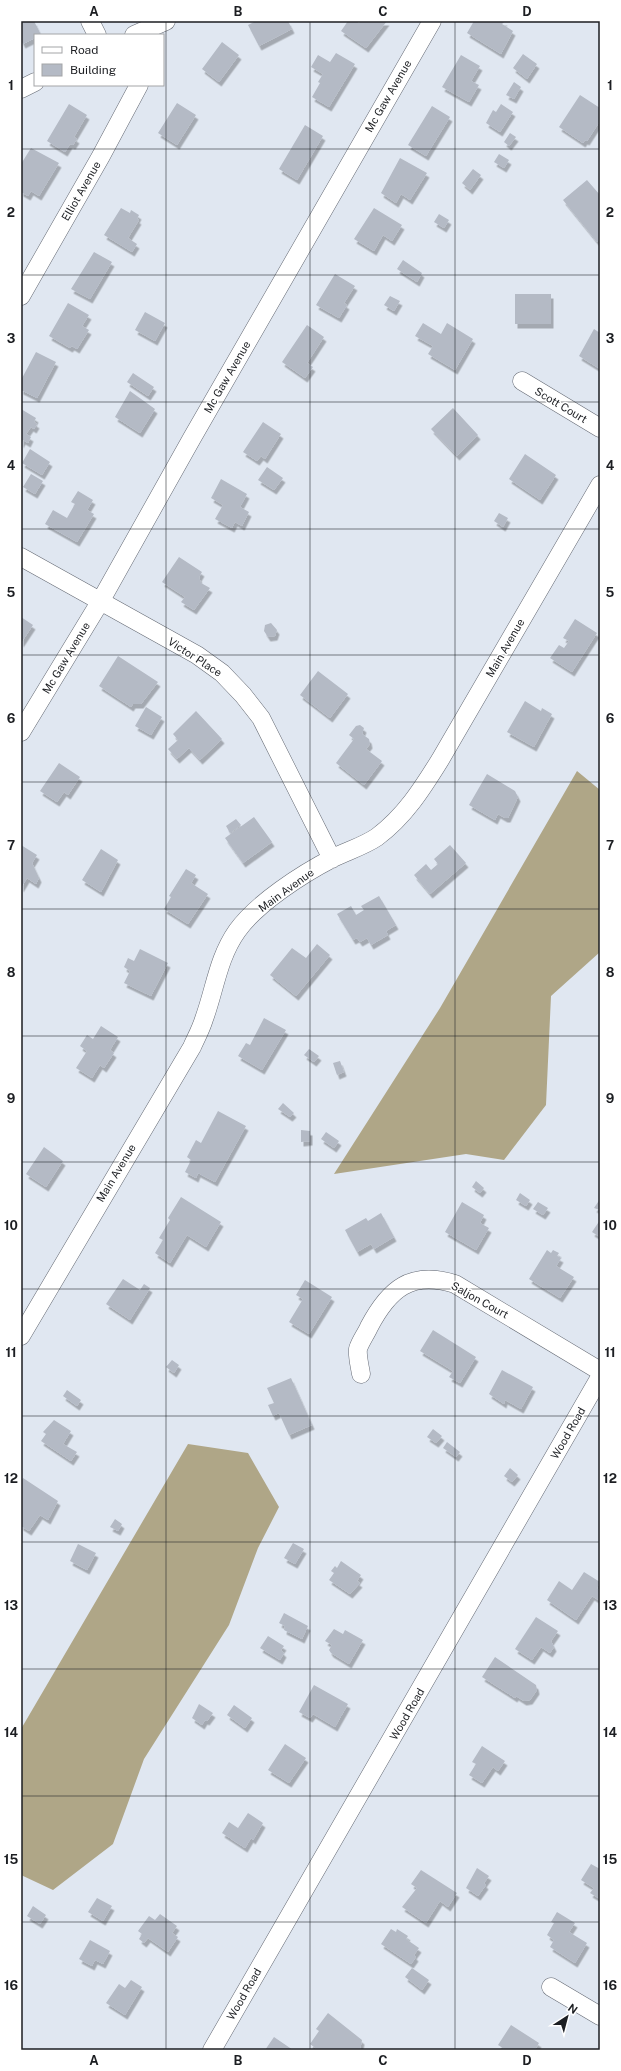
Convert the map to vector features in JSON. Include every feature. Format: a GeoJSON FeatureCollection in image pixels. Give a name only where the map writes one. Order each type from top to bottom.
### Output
{"type":"FeatureCollection","features":[{"type":"Feature","properties":{"kind":"street"},"geometry":{"type":"LineString","coordinates":[[90,21],[96,34]]}},
{"type":"Feature","properties":{"kind":"street"},"geometry":{"type":"LineString","coordinates":[[136,34],[166,21]]}},
{"type":"Feature","properties":{"kind":"street"},"geometry":{"type":"LineString","coordinates":[[164,36],[172,21]]}},
{"type":"Feature","properties":{"kind":"street","name":"Mc Gaw Avenue"},"geometry":{"type":"LineString","coordinates":[[21,732],[100,602],[196,431],[432,21]]}},
{"type":"Feature","properties":{"kind":"street"},"geometry":{"type":"LineString","coordinates":[[21,90],[34,83]]}},
{"type":"Feature","properties":{"kind":"street","name":"Elliot Avenue"},"geometry":{"type":"LineString","coordinates":[[21,296],[101,156],[137,86]]}},
{"type":"Feature","properties":{"kind":"street","name":"Scott Court"},"geometry":{"type":"LineString","coordinates":[[522,381],[600,428]]}},
{"type":"Feature","properties":{"kind":"street","name":"Main Avenue"},"geometry":{"type":"LineString","coordinates":[[21,1336],[192,1047],[205,1018],[223,956],[237,931],[255,912],[271,899],[332,859],[375,838],[399,819],[420,793],[600,485]]}},
{"type":"Feature","properties":{"kind":"street","name":"Victor Place"},"geometry":{"type":"LineString","coordinates":[[21,557],[197,655],[222,673],[243,695],[261,718],[332,859]]}},
{"type":"Feature","properties":{"kind":"street","name":"Saljon Court"},"geometry":{"type":"LineString","coordinates":[[361,1374],[358,1350],[379,1308],[404,1284],[419,1279],[443,1280],[455,1284],[600,1371]]}},
{"type":"Feature","properties":{"kind":"street","name":"Wood Road"},"geometry":{"type":"LineString","coordinates":[[212,2050],[600,1377]]}},
{"type":"Feature","properties":{"kind":"street"},"geometry":{"type":"LineString","coordinates":[[551,1987],[600,2016]]}},
{"type":"Feature","properties":{"kind":"shaded area"},"geometry":{"type":"Polygon","coordinates":[[[577,771],[600,790],[600,952],[551,996],[546,1105],[504,1160],[466,1154],[334,1174],[440,1008],[577,771]]]}},
{"type":"Feature","properties":{"kind":"shaded area"},"geometry":{"type":"Polygon","coordinates":[[[188,1444],[248,1453],[279,1507],[258,1548],[229,1625],[144,1759],[113,1844],[53,1890],[21,1875],[21,1729],[188,1444]]]}},
{"type":"Feature","properties":{"kind":"building"},"geometry":{"type":"Polygon","coordinates":[[[21,21],[34,21],[40,34],[34,34],[34,38],[23,44],[21,40],[21,21]]]}},
{"type":"Feature","properties":{"kind":"building"},"geometry":{"type":"Polygon","coordinates":[[[256,21],[288,21],[292,29],[259,46],[248,25],[256,21]]]}},
{"type":"Feature","properties":{"kind":"building"},"geometry":{"type":"Polygon","coordinates":[[[348,21],[356,21],[359,23],[361,21],[387,21],[366,48],[341,31],[348,21]]]}},
{"type":"Feature","properties":{"kind":"building"},"geometry":{"type":"Polygon","coordinates":[[[474,21],[505,21],[502,24],[513,31],[501,54],[467,33],[474,21]]]}},
{"type":"Feature","properties":{"kind":"building"},"geometry":{"type":"Polygon","coordinates":[[[222,42],[239,55],[219,82],[202,69],[222,42]]]}},
{"type":"Feature","properties":{"kind":"building"},"geometry":{"type":"Polygon","coordinates":[[[336,53],[355,64],[329,107],[312,97],[323,74],[311,67],[318,55],[330,62],[336,53]]]}},
{"type":"Feature","properties":{"kind":"building"},"geometry":{"type":"Polygon","coordinates":[[[523,54],[537,64],[527,79],[513,68],[523,54]]]}},
{"type":"Feature","properties":{"kind":"building"},"geometry":{"type":"Polygon","coordinates":[[[461,55],[480,66],[471,81],[479,85],[469,102],[442,87],[461,55]]]}},
{"type":"Feature","properties":{"kind":"building"},"geometry":{"type":"Polygon","coordinates":[[[514,82],[521,87],[514,99],[506,95],[514,82]]]}},
{"type":"Feature","properties":{"kind":"building"},"geometry":{"type":"Polygon","coordinates":[[[580,95],[600,108],[600,121],[587,141],[585,140],[583,143],[559,127],[580,95]]]}},
{"type":"Feature","properties":{"kind":"building"},"geometry":{"type":"Polygon","coordinates":[[[177,103],[196,115],[177,145],[158,133],[177,103]]]}},
{"type":"Feature","properties":{"kind":"building"},"geometry":{"type":"Polygon","coordinates":[[[69,104],[87,115],[74,137],[77,139],[73,145],[70,144],[65,152],[47,141],[69,104]]]}},
{"type":"Feature","properties":{"kind":"building"},"geometry":{"type":"Polygon","coordinates":[[[501,104],[513,112],[500,132],[486,123],[493,110],[496,112],[501,104]]]}},
{"type":"Feature","properties":{"kind":"building"},"geometry":{"type":"Polygon","coordinates":[[[432,106],[450,117],[426,156],[408,145],[432,106]]]}},
{"type":"Feature","properties":{"kind":"building"},"geometry":{"type":"Polygon","coordinates":[[[305,125],[323,136],[297,180],[279,169],[305,125]]]}},
{"type":"Feature","properties":{"kind":"building"},"geometry":{"type":"Polygon","coordinates":[[[510,133],[516,137],[509,146],[504,142],[510,133]]]}},
{"type":"Feature","properties":{"kind":"building"},"geometry":{"type":"Polygon","coordinates":[[[31,148],[59,163],[39,196],[31,191],[28,196],[21,192],[21,164],[31,148]]]}},
{"type":"Feature","properties":{"kind":"building"},"geometry":{"type":"Polygon","coordinates":[[[499,154],[509,160],[504,168],[494,162],[499,154]]]}},
{"type":"Feature","properties":{"kind":"building"},"geometry":{"type":"Polygon","coordinates":[[[400,158],[427,173],[410,200],[401,194],[396,203],[381,193],[400,158]]]}},
{"type":"Feature","properties":{"kind":"building"},"geometry":{"type":"Polygon","coordinates":[[[473,169],[481,175],[470,190],[462,183],[473,169]]]}},
{"type":"Feature","properties":{"kind":"building"},"geometry":{"type":"Polygon","coordinates":[[[587,180],[600,195],[600,239],[597,242],[563,200],[587,180]]]}},
{"type":"Feature","properties":{"kind":"building"},"geometry":{"type":"Polygon","coordinates":[[[121,208],[130,213],[131,210],[139,215],[137,219],[139,220],[128,238],[137,244],[132,252],[104,235],[121,208]]]}},
{"type":"Feature","properties":{"kind":"building"},"geometry":{"type":"Polygon","coordinates":[[[374,208],[402,225],[392,241],[383,235],[374,251],[354,239],[374,208]]]}},
{"type":"Feature","properties":{"kind":"building"},"geometry":{"type":"Polygon","coordinates":[[[439,214],[449,220],[444,228],[434,222],[439,214]]]}},
{"type":"Feature","properties":{"kind":"building"},"geometry":{"type":"Polygon","coordinates":[[[94,252],[112,262],[90,299],[71,289],[94,252]]]}},
{"type":"Feature","properties":{"kind":"building"},"geometry":{"type":"Polygon","coordinates":[[[403,260],[422,273],[417,282],[397,269],[403,260]]]}},
{"type":"Feature","properties":{"kind":"building"},"geometry":{"type":"Polygon","coordinates":[[[335,274],[355,286],[344,303],[347,305],[339,318],[316,305],[335,274]]]}},
{"type":"Feature","properties":{"kind":"building"},"geometry":{"type":"Polygon","coordinates":[[[515,294],[551,294],[551,324],[515,324],[515,294]]]}},
{"type":"Feature","properties":{"kind":"building"},"geometry":{"type":"Polygon","coordinates":[[[390,296],[400,301],[394,311],[384,305],[390,296]]]}},
{"type":"Feature","properties":{"kind":"building"},"geometry":{"type":"Polygon","coordinates":[[[68,303],[89,315],[82,326],[89,330],[77,349],[72,346],[70,348],[49,336],[68,303]]]}},
{"type":"Feature","properties":{"kind":"building"},"geometry":{"type":"Polygon","coordinates":[[[145,312],[165,323],[155,341],[135,330],[145,312]]]}},
{"type":"Feature","properties":{"kind":"building"},"geometry":{"type":"Polygon","coordinates":[[[423,323],[441,334],[447,323],[473,339],[455,370],[428,354],[433,346],[415,336],[423,323]]]}},
{"type":"Feature","properties":{"kind":"building"},"geometry":{"type":"Polygon","coordinates":[[[307,325],[324,337],[307,363],[313,367],[305,378],[282,362],[307,325]]]}},
{"type":"Feature","properties":{"kind":"building"},"geometry":{"type":"Polygon","coordinates":[[[594,329],[600,333],[600,369],[579,356],[594,329]]]}},
{"type":"Feature","properties":{"kind":"building"},"geometry":{"type":"Polygon","coordinates":[[[36,352],[56,362],[37,398],[21,390],[21,380],[36,352]]]}},
{"type":"Feature","properties":{"kind":"building"},"geometry":{"type":"Polygon","coordinates":[[[133,373],[154,387],[148,396],[127,382],[133,373]]]}},
{"type":"Feature","properties":{"kind":"building"},"geometry":{"type":"Polygon","coordinates":[[[130,391],[155,409],[140,433],[115,417],[130,391]]]}},
{"type":"Feature","properties":{"kind":"building"},"geometry":{"type":"Polygon","coordinates":[[[453,408],[478,435],[457,456],[431,429],[453,408]]]}},
{"type":"Feature","properties":{"kind":"building"},"geometry":{"type":"Polygon","coordinates":[[[21,409],[36,418],[34,422],[37,424],[34,429],[31,427],[26,434],[31,437],[28,443],[23,440],[21,444],[21,409]]]}},
{"type":"Feature","properties":{"kind":"building"},"geometry":{"type":"Polygon","coordinates":[[[263,422],[281,434],[265,459],[261,456],[257,461],[243,452],[263,422]]]}},
{"type":"Feature","properties":{"kind":"building"},"geometry":{"type":"Polygon","coordinates":[[[30,449],[50,462],[42,475],[22,463],[30,449]]]}},
{"type":"Feature","properties":{"kind":"building"},"geometry":{"type":"Polygon","coordinates":[[[525,454],[556,475],[540,500],[509,479],[525,454]]]}},
{"type":"Feature","properties":{"kind":"building"},"geometry":{"type":"Polygon","coordinates":[[[267,467],[283,478],[274,490],[258,480],[267,467]]]}},
{"type":"Feature","properties":{"kind":"building"},"geometry":{"type":"Polygon","coordinates":[[[31,474],[43,481],[35,494],[23,487],[31,474]]]}},
{"type":"Feature","properties":{"kind":"building"},"geometry":{"type":"Polygon","coordinates":[[[221,479],[247,494],[240,507],[249,512],[242,526],[235,522],[232,528],[215,519],[223,505],[211,498],[221,479]]]}},
{"type":"Feature","properties":{"kind":"building"},"geometry":{"type":"Polygon","coordinates":[[[78,491],[93,500],[87,510],[94,514],[77,542],[45,524],[53,510],[67,518],[75,504],[71,502],[78,491]]]}},
{"type":"Feature","properties":{"kind":"building"},"geometry":{"type":"Polygon","coordinates":[[[499,513],[508,518],[503,527],[494,521],[499,513]]]}},
{"type":"Feature","properties":{"kind":"building"},"geometry":{"type":"Polygon","coordinates":[[[179,557],[202,572],[199,577],[201,583],[210,588],[194,610],[181,602],[185,597],[162,582],[179,557]]]}},
{"type":"Feature","properties":{"kind":"building"},"geometry":{"type":"Polygon","coordinates":[[[21,617],[33,625],[21,643],[21,617]]]}},
{"type":"Feature","properties":{"kind":"building"},"geometry":{"type":"Polygon","coordinates":[[[575,619],[597,633],[572,672],[550,658],[559,645],[564,648],[569,641],[563,638],[575,619]]]}},
{"type":"Feature","properties":{"kind":"building"},"geometry":{"type":"Polygon","coordinates":[[[271,623],[277,630],[275,636],[268,637],[264,631],[265,625],[271,623]]]}},
{"type":"Feature","properties":{"kind":"building"},"geometry":{"type":"Polygon","coordinates":[[[118,656],[158,682],[141,704],[133,704],[131,707],[99,686],[118,656]]]}},
{"type":"Feature","properties":{"kind":"building"},"geometry":{"type":"Polygon","coordinates":[[[318,671],[348,694],[330,718],[300,695],[318,671]]]}},
{"type":"Feature","properties":{"kind":"building"},"geometry":{"type":"Polygon","coordinates":[[[525,701],[541,711],[542,708],[552,714],[534,747],[507,732],[525,701]]]}},
{"type":"Feature","properties":{"kind":"building"},"geometry":{"type":"Polygon","coordinates":[[[146,707],[162,717],[151,735],[135,726],[146,707]]]}},
{"type":"Feature","properties":{"kind":"building"},"geometry":{"type":"Polygon","coordinates":[[[196,711],[222,739],[200,760],[189,748],[177,759],[168,749],[178,740],[173,734],[196,711]]]}},
{"type":"Feature","properties":{"kind":"building"},"geometry":{"type":"Polygon","coordinates":[[[360,725],[364,728],[362,734],[369,739],[370,744],[366,749],[382,761],[364,785],[336,763],[354,739],[349,735],[356,726],[360,725]]]}},
{"type":"Feature","properties":{"kind":"building"},"geometry":{"type":"Polygon","coordinates":[[[59,763],[80,777],[68,795],[64,792],[57,802],[40,791],[59,763]]]}},
{"type":"Feature","properties":{"kind":"building"},"geometry":{"type":"Polygon","coordinates":[[[487,774],[515,791],[518,797],[508,818],[498,814],[495,820],[469,805],[487,774]]]}},
{"type":"Feature","properties":{"kind":"building"},"geometry":{"type":"Polygon","coordinates":[[[254,817],[272,842],[243,863],[225,838],[254,817]]]}},
{"type":"Feature","properties":{"kind":"building"},"geometry":{"type":"Polygon","coordinates":[[[236,819],[241,825],[230,833],[226,826],[236,819]]]}},
{"type":"Feature","properties":{"kind":"building"},"geometry":{"type":"Polygon","coordinates":[[[21,845],[37,855],[32,863],[39,878],[36,884],[27,878],[21,888],[21,845]]]}},
{"type":"Feature","properties":{"kind":"building"},"geometry":{"type":"Polygon","coordinates":[[[450,845],[466,863],[430,894],[414,875],[426,864],[431,870],[438,864],[434,859],[450,845]]]}},
{"type":"Feature","properties":{"kind":"building"},"geometry":{"type":"Polygon","coordinates":[[[101,849],[118,860],[101,892],[82,880],[101,849]]]}},
{"type":"Feature","properties":{"kind":"building"},"geometry":{"type":"Polygon","coordinates":[[[186,869],[196,875],[191,883],[208,894],[188,924],[164,909],[171,897],[169,896],[186,869]]]}},
{"type":"Feature","properties":{"kind":"building"},"geometry":{"type":"Polygon","coordinates":[[[379,896],[396,925],[386,931],[388,935],[371,945],[367,938],[360,942],[357,938],[353,940],[337,914],[351,906],[356,915],[364,910],[361,906],[379,896]]]}},
{"type":"Feature","properties":{"kind":"building"},"geometry":{"type":"Polygon","coordinates":[[[317,944],[330,955],[296,996],[270,975],[292,948],[306,958],[317,944]]]}},
{"type":"Feature","properties":{"kind":"building"},"geometry":{"type":"Polygon","coordinates":[[[140,949],[168,963],[151,996],[124,983],[130,971],[124,967],[128,958],[134,961],[140,949]]]}},
{"type":"Feature","properties":{"kind":"building"},"geometry":{"type":"Polygon","coordinates":[[[264,1018],[286,1030],[262,1070],[238,1056],[246,1043],[250,1045],[264,1018]]]}},
{"type":"Feature","properties":{"kind":"building"},"geometry":{"type":"Polygon","coordinates":[[[101,1026],[118,1037],[110,1050],[114,1053],[104,1068],[100,1065],[92,1078],[76,1068],[87,1051],[80,1046],[87,1035],[93,1039],[101,1026]]]}},
{"type":"Feature","properties":{"kind":"building"},"geometry":{"type":"Polygon","coordinates":[[[309,1049],[319,1056],[314,1062],[304,1055],[309,1049]]]}},
{"type":"Feature","properties":{"kind":"building"},"geometry":{"type":"Polygon","coordinates":[[[340,1061],[344,1072],[337,1075],[333,1063],[340,1061]]]}},
{"type":"Feature","properties":{"kind":"building"},"geometry":{"type":"Polygon","coordinates":[[[283,1103],[294,1113],[290,1117],[278,1109],[283,1103]]]}},
{"type":"Feature","properties":{"kind":"building"},"geometry":{"type":"Polygon","coordinates":[[[218,1111],[246,1126],[215,1182],[198,1173],[196,1178],[185,1172],[191,1160],[187,1157],[196,1140],[201,1143],[218,1111]]]}},
{"type":"Feature","properties":{"kind":"building"},"geometry":{"type":"Polygon","coordinates":[[[301,1130],[310,1131],[310,1141],[301,1142],[301,1130]]]}},
{"type":"Feature","properties":{"kind":"building"},"geometry":{"type":"Polygon","coordinates":[[[326,1132],[339,1141],[334,1148],[321,1139],[326,1132]]]}},
{"type":"Feature","properties":{"kind":"building"},"geometry":{"type":"Polygon","coordinates":[[[44,1147],[63,1161],[46,1187],[26,1174],[44,1147]]]}},
{"type":"Feature","properties":{"kind":"building"},"geometry":{"type":"Polygon","coordinates":[[[476,1181],[484,1188],[480,1193],[472,1187],[476,1181]]]}},
{"type":"Feature","properties":{"kind":"building"},"geometry":{"type":"Polygon","coordinates":[[[520,1193],[530,1200],[526,1206],[516,1200],[520,1193]]]}},
{"type":"Feature","properties":{"kind":"building"},"geometry":{"type":"Polygon","coordinates":[[[181,1197],[221,1222],[206,1247],[187,1235],[170,1263],[155,1253],[163,1240],[159,1238],[170,1220],[168,1218],[181,1197]]]}},
{"type":"Feature","properties":{"kind":"building"},"geometry":{"type":"Polygon","coordinates":[[[600,1199],[600,1210],[594,1208],[600,1199]]]}},
{"type":"Feature","properties":{"kind":"building"},"geometry":{"type":"Polygon","coordinates":[[[462,1202],[484,1215],[480,1223],[489,1228],[476,1250],[445,1232],[462,1202]]]}},
{"type":"Feature","properties":{"kind":"building"},"geometry":{"type":"Polygon","coordinates":[[[538,1202],[548,1208],[543,1215],[533,1209],[538,1202]]]}},
{"type":"Feature","properties":{"kind":"building"},"geometry":{"type":"Polygon","coordinates":[[[381,1213],[394,1237],[374,1249],[371,1244],[357,1252],[345,1230],[366,1218],[368,1221],[381,1213]]]}},
{"type":"Feature","properties":{"kind":"building"},"geometry":{"type":"Polygon","coordinates":[[[600,1220],[600,1237],[592,1232],[600,1220]]]}},
{"type":"Feature","properties":{"kind":"building"},"geometry":{"type":"Polygon","coordinates":[[[547,1250],[551,1253],[553,1250],[559,1253],[557,1256],[561,1258],[556,1266],[574,1277],[560,1298],[529,1279],[547,1250]]]}},
{"type":"Feature","properties":{"kind":"building"},"geometry":{"type":"Polygon","coordinates":[[[123,1279],[140,1290],[144,1284],[150,1288],[130,1320],[106,1304],[123,1279]]]}},
{"type":"Feature","properties":{"kind":"building"},"geometry":{"type":"Polygon","coordinates":[[[305,1280],[332,1297],[309,1334],[289,1322],[303,1299],[296,1295],[305,1280]]]}},
{"type":"Feature","properties":{"kind":"building"},"geometry":{"type":"Polygon","coordinates":[[[433,1330],[476,1357],[460,1383],[449,1377],[453,1371],[420,1351],[433,1330]]]}},
{"type":"Feature","properties":{"kind":"building"},"geometry":{"type":"Polygon","coordinates":[[[172,1360],[179,1365],[174,1373],[166,1367],[172,1360]]]}},
{"type":"Feature","properties":{"kind":"building"},"geometry":{"type":"Polygon","coordinates":[[[502,1370],[533,1387],[521,1409],[505,1400],[504,1404],[489,1394],[502,1370]]]}},
{"type":"Feature","properties":{"kind":"building"},"geometry":{"type":"Polygon","coordinates":[[[291,1378],[312,1425],[289,1435],[279,1413],[273,1416],[268,1405],[274,1403],[267,1388],[291,1378]]]}},
{"type":"Feature","properties":{"kind":"building"},"geometry":{"type":"Polygon","coordinates":[[[67,1390],[81,1400],[77,1406],[63,1396],[67,1390]]]}},
{"type":"Feature","properties":{"kind":"building"},"geometry":{"type":"Polygon","coordinates":[[[54,1420],[71,1431],[63,1444],[77,1452],[71,1461],[41,1441],[46,1434],[43,1432],[54,1420]]]}},
{"type":"Feature","properties":{"kind":"building"},"geometry":{"type":"Polygon","coordinates":[[[433,1429],[442,1436],[436,1443],[427,1437],[433,1429]]]}},
{"type":"Feature","properties":{"kind":"building"},"geometry":{"type":"Polygon","coordinates":[[[447,1442],[460,1452],[456,1457],[443,1448],[447,1442]]]}},
{"type":"Feature","properties":{"kind":"building"},"geometry":{"type":"Polygon","coordinates":[[[510,1468],[518,1475],[512,1482],[504,1476],[510,1468]]]}},
{"type":"Feature","properties":{"kind":"building"},"geometry":{"type":"Polygon","coordinates":[[[23,1478],[58,1501],[48,1520],[40,1515],[29,1531],[21,1526],[21,1481],[23,1478]]]}},
{"type":"Feature","properties":{"kind":"building"},"geometry":{"type":"Polygon","coordinates":[[[115,1519],[122,1524],[118,1531],[110,1527],[115,1519]]]}},
{"type":"Feature","properties":{"kind":"building"},"geometry":{"type":"Polygon","coordinates":[[[293,1543],[304,1549],[295,1564],[284,1558],[293,1543]]]}},
{"type":"Feature","properties":{"kind":"building"},"geometry":{"type":"Polygon","coordinates":[[[78,1544],[96,1553],[87,1570],[70,1561],[78,1544]]]}},
{"type":"Feature","properties":{"kind":"building"},"geometry":{"type":"Polygon","coordinates":[[[341,1561],[361,1575],[357,1581],[360,1583],[350,1594],[329,1580],[334,1573],[331,1571],[335,1566],[337,1568],[341,1561]]]}},
{"type":"Feature","properties":{"kind":"building"},"geometry":{"type":"Polygon","coordinates":[[[584,1572],[600,1582],[597,1588],[600,1591],[600,1601],[592,1596],[576,1620],[547,1600],[559,1581],[572,1590],[584,1572]]]}},
{"type":"Feature","properties":{"kind":"building"},"geometry":{"type":"Polygon","coordinates":[[[284,1613],[308,1626],[302,1639],[284,1630],[285,1626],[279,1623],[284,1613]]]}},
{"type":"Feature","properties":{"kind":"building"},"geometry":{"type":"Polygon","coordinates":[[[536,1617],[558,1631],[551,1641],[554,1647],[550,1653],[541,1647],[532,1660],[515,1649],[536,1617]]]}},
{"type":"Feature","properties":{"kind":"building"},"geometry":{"type":"Polygon","coordinates":[[[334,1629],[343,1634],[345,1630],[363,1640],[349,1664],[331,1653],[329,1650],[332,1645],[325,1641],[334,1629]]]}},
{"type":"Feature","properties":{"kind":"building"},"geometry":{"type":"Polygon","coordinates":[[[268,1636],[284,1646],[281,1650],[284,1653],[280,1660],[260,1648],[268,1636]]]}},
{"type":"Feature","properties":{"kind":"building"},"geometry":{"type":"Polygon","coordinates":[[[495,1657],[536,1685],[537,1690],[530,1700],[524,1701],[516,1696],[515,1698],[482,1677],[495,1657]]]}},
{"type":"Feature","properties":{"kind":"building"},"geometry":{"type":"Polygon","coordinates":[[[314,1685],[348,1704],[335,1727],[313,1714],[310,1718],[299,1712],[314,1685]]]}},
{"type":"Feature","properties":{"kind":"building"},"geometry":{"type":"Polygon","coordinates":[[[199,1704],[213,1713],[202,1725],[192,1718],[199,1704]]]}},
{"type":"Feature","properties":{"kind":"building"},"geometry":{"type":"Polygon","coordinates":[[[234,1705],[252,1718],[245,1728],[227,1715],[234,1705]]]}},
{"type":"Feature","properties":{"kind":"building"},"geometry":{"type":"Polygon","coordinates":[[[285,1744],[306,1758],[289,1783],[268,1770],[285,1744]]]}},
{"type":"Feature","properties":{"kind":"building"},"geometry":{"type":"Polygon","coordinates":[[[482,1746],[505,1761],[498,1771],[493,1767],[482,1783],[469,1775],[476,1764],[472,1762],[482,1746]]]}},
{"type":"Feature","properties":{"kind":"building"},"geometry":{"type":"Polygon","coordinates":[[[248,1813],[263,1823],[253,1840],[251,1838],[245,1848],[222,1833],[229,1822],[238,1828],[248,1813]]]}},
{"type":"Feature","properties":{"kind":"building"},"geometry":{"type":"Polygon","coordinates":[[[591,1864],[600,1869],[600,1899],[590,1893],[594,1888],[581,1880],[591,1864]]]}},
{"type":"Feature","properties":{"kind":"building"},"geometry":{"type":"Polygon","coordinates":[[[477,1868],[489,1876],[484,1883],[486,1885],[478,1896],[466,1888],[477,1868]]]}},
{"type":"Feature","properties":{"kind":"building"},"geometry":{"type":"Polygon","coordinates":[[[421,1870],[457,1893],[448,1907],[440,1901],[426,1923],[402,1907],[417,1888],[411,1884],[421,1870]]]}},
{"type":"Feature","properties":{"kind":"building"},"geometry":{"type":"Polygon","coordinates":[[[97,1898],[112,1906],[103,1921],[88,1912],[97,1898]]]}},
{"type":"Feature","properties":{"kind":"building"},"geometry":{"type":"Polygon","coordinates":[[[33,1906],[46,1915],[40,1924],[27,1916],[33,1906]]]}},
{"type":"Feature","properties":{"kind":"building"},"geometry":{"type":"Polygon","coordinates":[[[557,1912],[575,1923],[569,1932],[587,1943],[575,1963],[550,1947],[554,1940],[547,1935],[554,1923],[551,1922],[557,1912]]]}},
{"type":"Feature","properties":{"kind":"building"},"geometry":{"type":"Polygon","coordinates":[[[160,1914],[177,1926],[172,1933],[178,1937],[168,1952],[148,1938],[144,1943],[139,1939],[142,1934],[138,1931],[149,1916],[155,1920],[160,1914]]]}},
{"type":"Feature","properties":{"kind":"building"},"geometry":{"type":"Polygon","coordinates":[[[391,1929],[396,1932],[397,1929],[408,1936],[406,1939],[419,1948],[414,1955],[416,1957],[411,1964],[381,1944],[391,1929]]]}},
{"type":"Feature","properties":{"kind":"building"},"geometry":{"type":"Polygon","coordinates":[[[90,1940],[110,1951],[103,1964],[95,1960],[92,1966],[79,1959],[90,1940]]]}},
{"type":"Feature","properties":{"kind":"building"},"geometry":{"type":"Polygon","coordinates":[[[412,1968],[429,1980],[422,1990],[405,1977],[412,1968]]]}},
{"type":"Feature","properties":{"kind":"building"},"geometry":{"type":"Polygon","coordinates":[[[131,1980],[142,1987],[125,2015],[106,2003],[119,1984],[125,1988],[131,1980]]]}},
{"type":"Feature","properties":{"kind":"building"},"geometry":{"type":"Polygon","coordinates":[[[328,2013],[362,2040],[360,2050],[318,2050],[310,2044],[319,2031],[316,2029],[328,2013]]]}},
{"type":"Feature","properties":{"kind":"building"},"geometry":{"type":"Polygon","coordinates":[[[511,2025],[539,2043],[535,2050],[506,2050],[498,2045],[511,2025]]]}},
{"type":"Feature","properties":{"kind":"building"},"geometry":{"type":"Polygon","coordinates":[[[274,2037],[293,2050],[265,2050],[274,2037]]]}}]}
